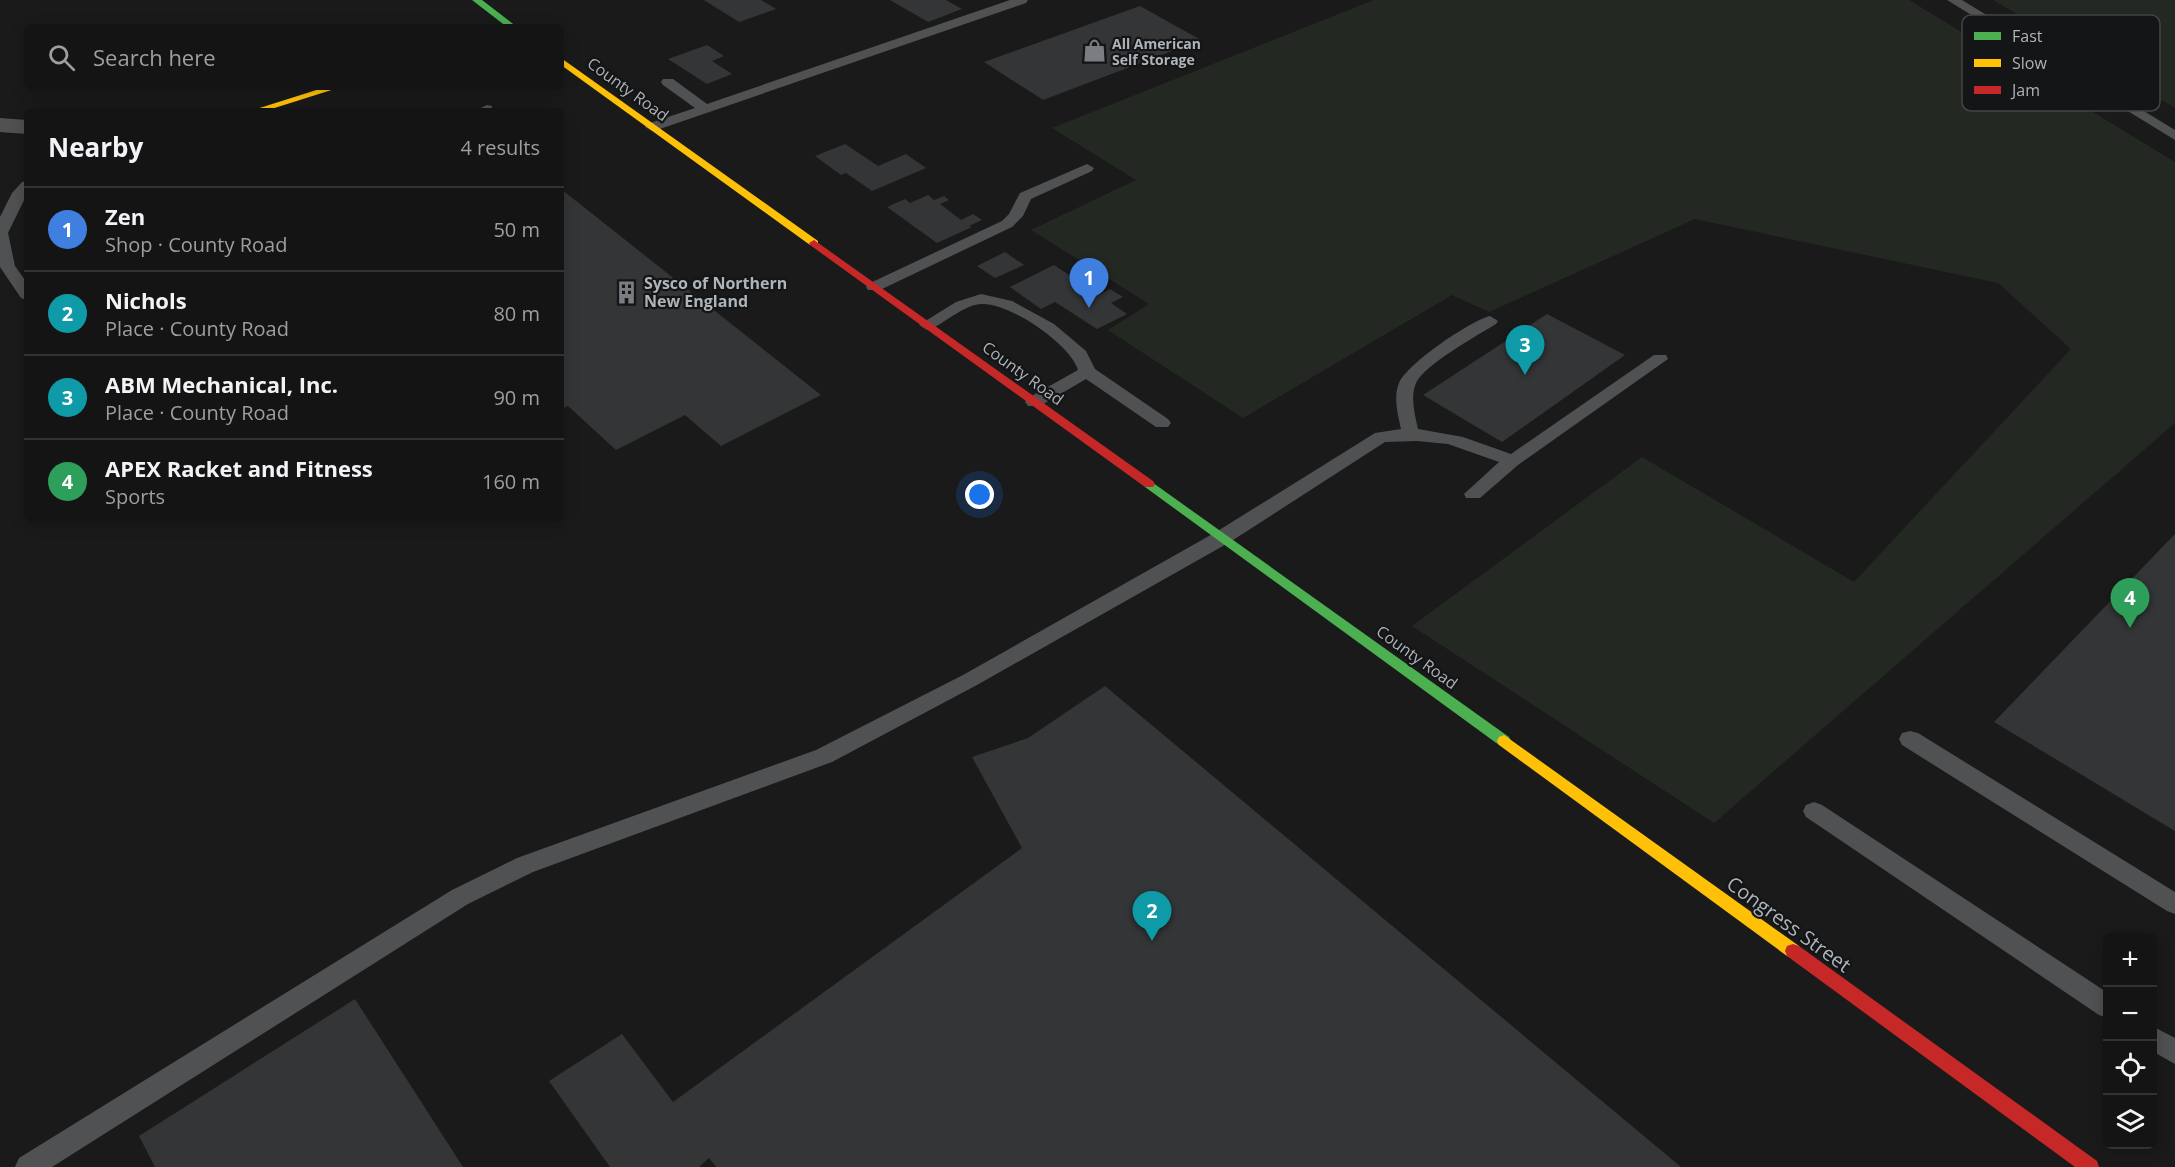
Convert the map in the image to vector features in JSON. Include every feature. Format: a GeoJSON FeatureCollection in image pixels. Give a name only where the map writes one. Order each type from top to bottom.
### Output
{"type":"FeatureCollection","features":[{"type":"Feature","properties":{"kind":"main road"},"geometry":{"type":"LineString","coordinates":[[476,0],[509,24]]}},
{"type":"Feature","properties":{"kind":"main road","name":"County Road"},"geometry":{"type":"LineString","coordinates":[[564,64],[1465,712]]}},
{"type":"Feature","properties":{"kind":"main road"},"geometry":{"type":"LineString","coordinates":[[265,108],[326,90]]}},
{"type":"Feature","properties":{"kind":"main road","name":"Congress Street"},"geometry":{"type":"LineString","coordinates":[[1465,712],[2090,1167]]}},
{"type":"Feature","properties":{"kind":"street"},"geometry":{"type":"LineString","coordinates":[[0,125],[24,127]]}},
{"type":"Feature","properties":{"kind":"lane"},"geometry":{"type":"LineString","coordinates":[[652,127],[1022,0]]}},
{"type":"Feature","properties":{"kind":"lane"},"geometry":{"type":"LineString","coordinates":[[1953,0],[1977,15]]}},
{"type":"Feature","properties":{"kind":"lane"},"geometry":{"type":"LineString","coordinates":[[668,82],[705,109]]}},
{"type":"Feature","properties":{"kind":"lane"},"geometry":{"type":"LineString","coordinates":[[2134,111],[2175,136]]}},
{"type":"Feature","properties":{"kind":"lane"},"geometry":{"type":"LineString","coordinates":[[874,287],[1007,224],[1016,216],[1024,196],[1087,168]]}},
{"type":"Feature","properties":{"kind":"lane"},"geometry":{"type":"LineString","coordinates":[[24,188],[17,195],[0,233],[7,266],[24,291]]}},
{"type":"Feature","properties":{"kind":"lane"},"geometry":{"type":"LineString","coordinates":[[927,325],[980,299],[1000,301],[1017,308],[1070,343],[1082,357],[1087,372],[1162,423]]}},
{"type":"Feature","properties":{"kind":"lane"},"geometry":{"type":"LineString","coordinates":[[1410,433],[1405,404],[1408,381],[1434,357],[1490,321]]}},
{"type":"Feature","properties":{"kind":"lane"},"geometry":{"type":"LineString","coordinates":[[1473,494],[1512,461],[1660,358]]}},
{"type":"Feature","properties":{"kind":"lane"},"geometry":{"type":"LineString","coordinates":[[1034,402],[1087,372]]}},
{"type":"Feature","properties":{"kind":"lane"},"geometry":{"type":"LineString","coordinates":[[28,1167],[460,897],[525,865],[824,756],[970,680],[1223,537],[1381,436],[1410,433],[1454,438],[1512,461]]}},
{"type":"Feature","properties":{"kind":"lane"},"geometry":{"type":"LineString","coordinates":[[1910,739],[2175,904]]}},
{"type":"Feature","properties":{"kind":"lane"},"geometry":{"type":"LineString","coordinates":[[1814,811],[2103,1004]]}},
{"type":"Feature","properties":{"kind":"lane"},"geometry":{"type":"LineString","coordinates":[[2157,1040],[2175,1052]]}},
{"type":"Feature","properties":{"kind":"shaded area"},"geometry":{"type":"Polygon","coordinates":[[[1374,0],[1909,0],[1962,32],[1962,111],[2091,111],[2175,162],[2175,423],[1714,823],[1412,626],[1642,457],[1854,582],[2071,349],[1998,283],[1695,219],[1489,312],[1452,295],[1243,418],[1108,330],[1149,304],[1031,230],[1136,180],[1052,128],[1374,0]]]}},
{"type":"Feature","properties":{"kind":"shaded area"},"geometry":{"type":"Polygon","coordinates":[[[1993,0],[2175,0],[2175,108],[2160,99],[2160,15],[2017,14],[1993,0]]]}},
{"type":"Feature","properties":{"kind":"building"},"geometry":{"type":"Polygon","coordinates":[[[704,0],[761,0],[776,9],[739,22],[704,0]]]}},
{"type":"Feature","properties":{"kind":"building"},"geometry":{"type":"Polygon","coordinates":[[[890,0],[946,0],[962,9],[928,22],[890,0]]]}},
{"type":"Feature","properties":{"kind":"building","name":"All American Self Storage"},"geometry":{"type":"Polygon","coordinates":[[[1140,6],[1201,40],[1043,100],[984,62],[1140,6]]]}},
{"type":"Feature","properties":{"kind":"building"},"geometry":{"type":"Polygon","coordinates":[[[707,45],[724,56],[712,61],[732,74],[707,84],[668,59],[707,45]]]}},
{"type":"Feature","properties":{"kind":"building"},"geometry":{"type":"Polygon","coordinates":[[[845,144],[878,166],[906,154],[926,168],[872,191],[846,173],[841,175],[815,156],[845,144]]]}},
{"type":"Feature","properties":{"kind":"building","name":"Sysco of Northern New England"},"geometry":{"type":"Polygon","coordinates":[[[564,191],[821,395],[721,446],[685,415],[616,450],[568,406],[564,408],[564,191]]]}},
{"type":"Feature","properties":{"kind":"building"},"geometry":{"type":"Polygon","coordinates":[[[928,195],[934,200],[944,196],[949,200],[940,204],[961,220],[973,214],[982,220],[937,243],[887,207],[905,199],[910,203],[928,195]]]}},
{"type":"Feature","properties":{"kind":"building"},"geometry":{"type":"Polygon","coordinates":[[[1005,252],[1024,265],[995,278],[977,266],[1005,252]]]}},
{"type":"Feature","properties":{"kind":"building"},"geometry":{"type":"Polygon","coordinates":[[[1054,265],[1099,295],[1110,289],[1123,297],[1111,303],[1127,314],[1097,329],[1055,302],[1041,309],[1010,287],[1054,265]]]}},
{"type":"Feature","properties":{"kind":"building"},"geometry":{"type":"Polygon","coordinates":[[[1547,314],[1625,355],[1502,442],[1423,395],[1547,314]]]}},
{"type":"Feature","properties":{"kind":"building"},"geometry":{"type":"Polygon","coordinates":[[[2175,534],[2175,831],[1994,722],[2175,534]]]}},
{"type":"Feature","properties":{"kind":"building"},"geometry":{"type":"Polygon","coordinates":[[[1105,686],[1681,1167],[716,1167],[709,1158],[699,1167],[610,1167],[549,1081],[622,1034],[673,1102],[1022,848],[972,757],[1028,738],[1105,686]]]}},
{"type":"Feature","properties":{"kind":"building"},"geometry":{"type":"Polygon","coordinates":[[[355,999],[463,1167],[155,1167],[139,1136],[355,999]]]}},
{"type":"Feature","properties":{"kind":"traffic: fast"},"geometry":{"type":"LineString","coordinates":[[476,0],[509,24]]}},
{"type":"Feature","properties":{"kind":"traffic: fast"},"geometry":{"type":"LineString","coordinates":[[1149,484],[1504,741]]}},
{"type":"Feature","properties":{"kind":"traffic: slow"},"geometry":{"type":"LineString","coordinates":[[564,63],[814,243]]}},
{"type":"Feature","properties":{"kind":"traffic: slow"},"geometry":{"type":"LineString","coordinates":[[265,108],[326,90]]}},
{"type":"Feature","properties":{"kind":"traffic: slow"},"geometry":{"type":"LineString","coordinates":[[1504,741],[1793,951]]}},
{"type":"Feature","properties":{"kind":"traffic: jam"},"geometry":{"type":"LineString","coordinates":[[814,243],[1149,484]]}},
{"type":"Feature","properties":{"kind":"traffic: jam"},"geometry":{"type":"LineString","coordinates":[[1793,951],[2090,1167]]}},
{"type":"Feature","properties":{"kind":"place","name":"All American Self Storage"},"geometry":{"type":"Point","coordinates":[1094,51]}},
{"type":"Feature","properties":{"kind":"place","name":"Sysco of Northern New England"},"geometry":{"type":"Point","coordinates":[626,292]}},
{"type":"Feature","properties":{"kind":"place","name":"Zen"},"geometry":{"type":"Point","coordinates":[1089,308]}},
{"type":"Feature","properties":{"kind":"place","name":"ABM Mechanical, Inc."},"geometry":{"type":"Point","coordinates":[1525,375]}},
{"type":"Feature","properties":{"kind":"place","name":"APEX Racket and Fitness"},"geometry":{"type":"Point","coordinates":[2130,628]}},
{"type":"Feature","properties":{"kind":"place","name":"Nichols"},"geometry":{"type":"Point","coordinates":[1152,941]}}]}
